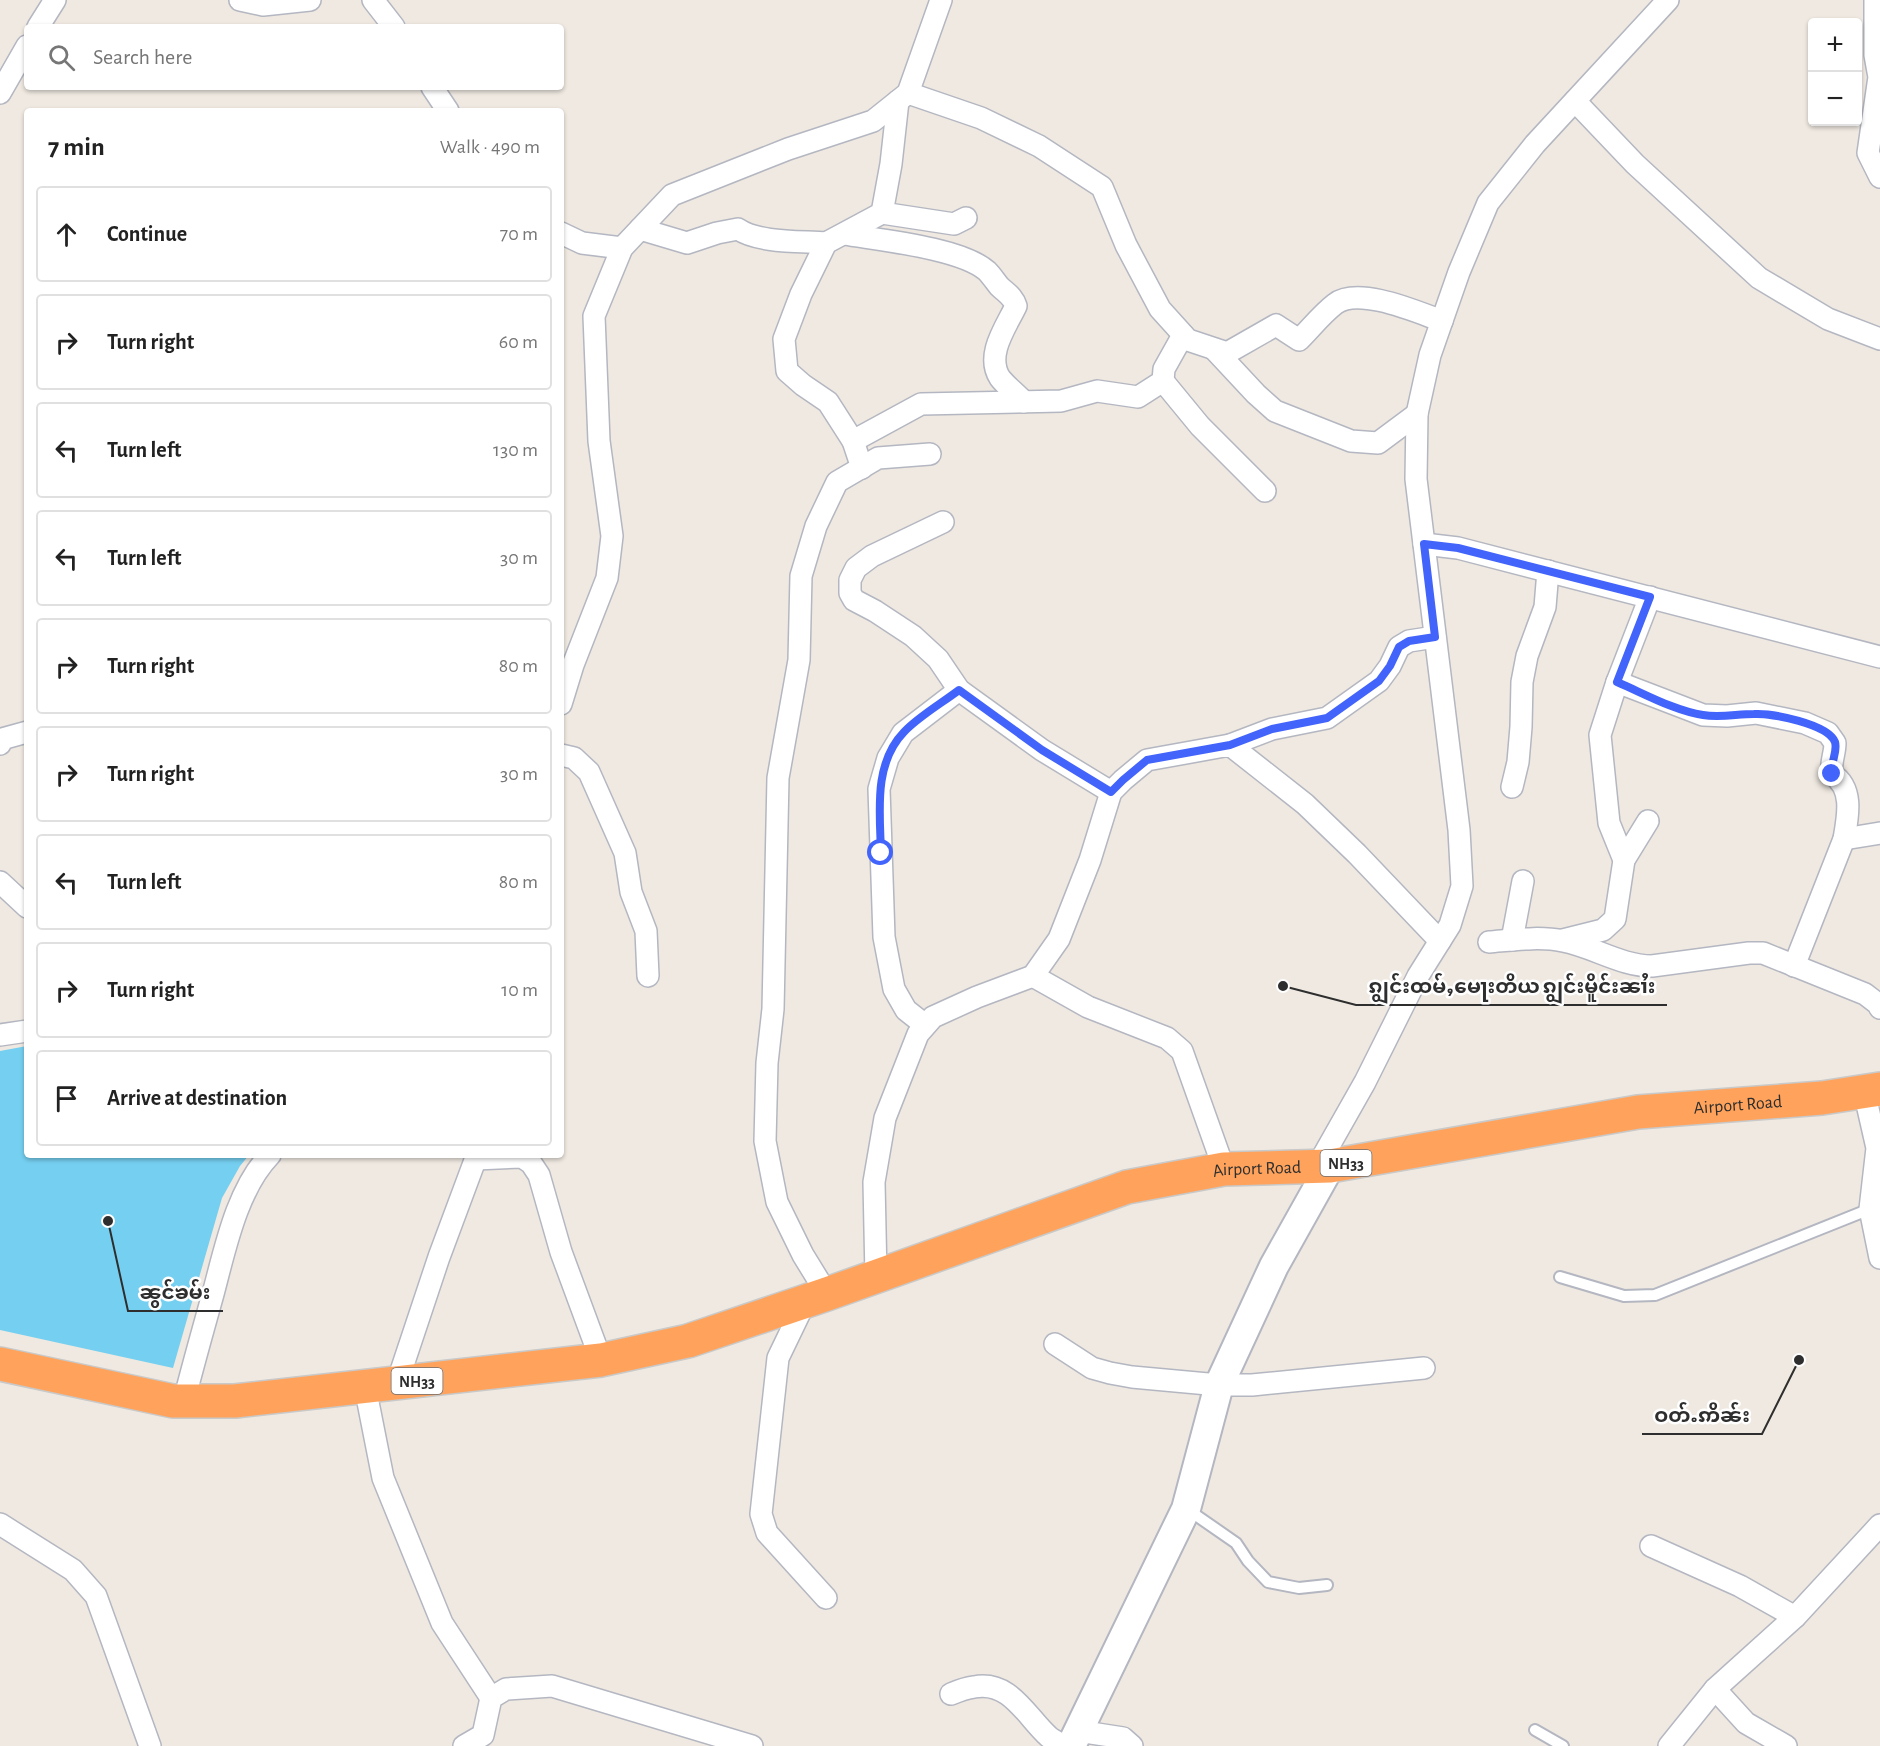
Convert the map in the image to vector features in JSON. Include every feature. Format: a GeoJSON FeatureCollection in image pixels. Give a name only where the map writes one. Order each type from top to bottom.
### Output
{"type":"FeatureCollection","features":[{"type":"Feature","properties":{"kind":"highway","name":"Airport Road"},"geometry":{"type":"LineString","coordinates":[[816,1298],[1127,1187],[1224,1169],[1324,1166],[1638,1112],[1822,1098],[1872,1090]]}},
{"type":"Feature","properties":{"kind":"highway","name":"NH33"},"geometry":{"type":"LineString","coordinates":[[0,1364],[173,1401],[235,1401],[602,1360],[688,1341],[816,1298]]}},
{"type":"Feature","properties":{"kind":"street"},"geometry":{"type":"LineString","coordinates":[[40,24],[55,0]]}},
{"type":"Feature","properties":{"kind":"street"},"geometry":{"type":"LineString","coordinates":[[240,0],[263,5],[310,0]]}},
{"type":"Feature","properties":{"kind":"street"},"geometry":{"type":"LineString","coordinates":[[373,0],[392,24]]}},
{"type":"Feature","properties":{"kind":"street"},"geometry":{"type":"LineString","coordinates":[[882,213],[903,97],[941,0]]}},
{"type":"Feature","properties":{"kind":"street"},"geometry":{"type":"LineString","coordinates":[[1071,1741],[1186,1509],[1218,1385],[1274,1266],[1418,976],[1450,925],[1462,886],[1459,830],[1416,479],[1417,414],[1430,356],[1442,321],[1459,272],[1488,203],[1535,144],[1668,0]]}},
{"type":"Feature","properties":{"kind":"street"},"geometry":{"type":"LineString","coordinates":[[1875,0],[1875,55],[1879,77],[1868,153],[1880,177]]}},
{"type":"Feature","properties":{"kind":"street"},"geometry":{"type":"LineString","coordinates":[[0,93],[24,51]]}},
{"type":"Feature","properties":{"kind":"street"},"geometry":{"type":"LineString","coordinates":[[434,90],[446,108]]}},
{"type":"Feature","properties":{"kind":"street"},"geometry":{"type":"LineString","coordinates":[[564,694],[607,578],[612,536],[599,441],[594,316],[621,248],[672,195],[788,149],[873,121],[903,97]]}},
{"type":"Feature","properties":{"kind":"street"},"geometry":{"type":"LineString","coordinates":[[903,97],[981,118],[1039,146],[1102,187],[1126,245],[1160,309],[1188,340],[1227,353],[1276,325],[1299,340],[1337,302],[1355,296],[1391,304],[1442,321]]}},
{"type":"Feature","properties":{"kind":"street"},"geometry":{"type":"LineString","coordinates":[[1575,101],[1635,164],[1759,278],[1828,319],[1880,339]]}},
{"type":"Feature","properties":{"kind":"street"},"geometry":{"type":"LineString","coordinates":[[862,468],[853,441],[828,402],[803,386],[787,371],[784,339],[801,294],[835,238],[882,213],[954,224],[966,218]]}},
{"type":"Feature","properties":{"kind":"street"},"geometry":{"type":"LineString","coordinates":[[640,229],[687,243],[738,229],[746,234],[762,238],[835,238],[922,247],[969,260],[987,271],[1014,298],[1016,306],[994,352],[995,366],[1000,377],[1024,402]]}},
{"type":"Feature","properties":{"kind":"street"},"geometry":{"type":"LineString","coordinates":[[564,234],[582,243],[621,248]]}},
{"type":"Feature","properties":{"kind":"street"},"geometry":{"type":"LineString","coordinates":[[1183,335],[1164,369],[1163,381],[1200,426],[1265,491]]}},
{"type":"Feature","properties":{"kind":"street"},"geometry":{"type":"LineString","coordinates":[[1214,349],[1275,411],[1351,441],[1378,443],[1417,414]]}},
{"type":"Feature","properties":{"kind":"street"},"geometry":{"type":"LineString","coordinates":[[853,441],[921,404],[1060,400],[1097,391],[1138,397],[1163,381]]}},
{"type":"Feature","properties":{"kind":"street"},"geometry":{"type":"LineString","coordinates":[[826,1598],[767,1533],[761,1514],[778,1358],[816,1298],[803,1255],[777,1202],[765,1141],[767,1064],[772,1010],[778,778],[799,660],[801,576],[816,526],[837,482],[878,458],[930,454]]}},
{"type":"Feature","properties":{"kind":"street"},"geometry":{"type":"LineString","coordinates":[[943,522],[872,556],[856,568],[850,580],[850,592],[854,600],[876,611],[913,636],[938,659],[959,690],[1042,750],[1111,792]]}},
{"type":"Feature","properties":{"kind":"street"},"geometry":{"type":"LineString","coordinates":[[1424,544],[1458,548],[1880,657]]}},
{"type":"Feature","properties":{"kind":"street"},"geometry":{"type":"LineString","coordinates":[[1512,787],[1518,762],[1522,682],[1527,657],[1545,608],[1548,571]]}},
{"type":"Feature","properties":{"kind":"street"},"geometry":{"type":"LineString","coordinates":[[1624,860],[1609,823],[1600,735],[1617,682],[1650,597]]}},
{"type":"Feature","properties":{"kind":"street"},"geometry":{"type":"LineString","coordinates":[[876,1277],[874,1182],[885,1118],[918,1034],[933,1017],[976,997],[1033,976],[1059,939],[1090,860],[1111,792],[1147,760],[1230,745],[1272,729],[1327,718],[1379,681],[1390,666],[1399,647],[1409,641],[1435,637]]}},
{"type":"Feature","properties":{"kind":"street"},"geometry":{"type":"LineString","coordinates":[[1617,682],[1703,716],[1756,713],[1805,723],[1828,733],[1835,743],[1832,774],[1842,780],[1848,804],[1844,838],[1794,966]]}},
{"type":"Feature","properties":{"kind":"street"},"geometry":{"type":"LineString","coordinates":[[925,1025],[906,1010],[894,989],[884,937],[879,789],[888,758],[903,733],[959,690]]}},
{"type":"Feature","properties":{"kind":"street"},"geometry":{"type":"LineString","coordinates":[[0,744],[2,739],[24,733]]}},
{"type":"Feature","properties":{"kind":"street"},"geometry":{"type":"LineString","coordinates":[[1230,745],[1305,804],[1358,854],[1440,941]]}},
{"type":"Feature","properties":{"kind":"street"},"geometry":{"type":"LineString","coordinates":[[564,756],[574,758],[589,772],[626,853],[631,892],[646,931],[648,976]]}},
{"type":"Feature","properties":{"kind":"street"},"geometry":{"type":"LineString","coordinates":[[1489,942],[1562,940],[1603,930],[1615,920],[1624,860],[1648,821]]}},
{"type":"Feature","properties":{"kind":"street"},"geometry":{"type":"LineString","coordinates":[[1844,838],[1880,833]]}},
{"type":"Feature","properties":{"kind":"street"},"geometry":{"type":"LineString","coordinates":[[1512,940],[1523,881]]}},
{"type":"Feature","properties":{"kind":"street"},"geometry":{"type":"LineString","coordinates":[[0,882],[24,904]]}},
{"type":"Feature","properties":{"kind":"street"},"geometry":{"type":"LineString","coordinates":[[1562,940],[1638,966],[1763,953],[1865,994],[1880,1008]]}},
{"type":"Feature","properties":{"kind":"street"},"geometry":{"type":"LineString","coordinates":[[1033,976],[1088,1007],[1167,1038],[1182,1051],[1224,1169]]}},
{"type":"Feature","properties":{"kind":"street"},"geometry":{"type":"LineString","coordinates":[[0,1035],[24,1031]]}},
{"type":"Feature","properties":{"kind":"street"},"geometry":{"type":"LineString","coordinates":[[1872,1090],[1877,1148],[1870,1209],[1880,1258]]}},
{"type":"Feature","properties":{"kind":"street"},"geometry":{"type":"LineString","coordinates":[[184,1401],[224,1254],[242,1199],[267,1158]]}},
{"type":"Feature","properties":{"kind":"street"},"geometry":{"type":"LineString","coordinates":[[397,1383],[439,1257],[476,1158]]}},
{"type":"Feature","properties":{"kind":"street"},"geometry":{"type":"LineString","coordinates":[[524,1158],[531,1163],[539,1175],[561,1252],[602,1360]]}},
{"type":"Feature","properties":{"kind":"street"},"geometry":{"type":"LineString","coordinates":[[1056,1344],[1092,1368],[1101,1371],[1132,1377],[1218,1385],[1252,1385],[1424,1368]]}},
{"type":"Feature","properties":{"kind":"street"},"geometry":{"type":"LineString","coordinates":[[365,1387],[383,1478],[429,1592],[442,1623],[491,1698],[483,1735],[464,1746]]}},
{"type":"Feature","properties":{"kind":"street"},"geometry":{"type":"LineString","coordinates":[[0,1524],[74,1570],[96,1596],[150,1746]]}},
{"type":"Feature","properties":{"kind":"street"},"geometry":{"type":"LineString","coordinates":[[1669,1746],[1715,1689],[1795,1617],[1880,1525]]}},
{"type":"Feature","properties":{"kind":"street"},"geometry":{"type":"LineString","coordinates":[[1651,1546],[1740,1586],[1795,1617]]}},
{"type":"Feature","properties":{"kind":"street"},"geometry":{"type":"LineString","coordinates":[[491,1698],[506,1689],[552,1686],[752,1746]]}},
{"type":"Feature","properties":{"kind":"street"},"geometry":{"type":"LineString","coordinates":[[951,1694],[976,1686],[997,1688],[1007,1693],[1023,1707],[1049,1737],[1071,1741],[1123,1738],[1132,1746]]}},
{"type":"Feature","properties":{"kind":"street"},"geometry":{"type":"LineString","coordinates":[[1715,1689],[1746,1723],[1786,1746]]}},
{"type":"Feature","properties":{"kind":"lane"},"geometry":{"type":"LineString","coordinates":[[1560,1277],[1624,1296],[1655,1295],[1870,1209]]}},
{"type":"Feature","properties":{"kind":"lane"},"geometry":{"type":"LineString","coordinates":[[1186,1509],[1236,1543],[1248,1561],[1268,1582],[1299,1588],[1327,1585]]}},
{"type":"Feature","properties":{"kind":"lane"},"geometry":{"type":"LineString","coordinates":[[1535,1730],[1563,1746]]}},
{"type":"Feature","properties":{"kind":"water"},"geometry":{"type":"Polygon","coordinates":[[[24,1047],[24,1158],[247,1158],[222,1198],[173,1368],[0,1330],[0,1051],[24,1047]]]}},
{"type":"Feature","properties":{"kind":"place","name":"ၵျွင်းထမ်ႇမေႃးတိယ ၵျွင်းမိူင်းၼၢႆး"},"geometry":{"type":"Point","coordinates":[1283,986]}},
{"type":"Feature","properties":{"kind":"place","name":"ၼွင်ၶမ်း"},"geometry":{"type":"Point","coordinates":[108,1221]}},
{"type":"Feature","properties":{"kind":"place","name":"ဝတ်ႉဢိၼ်း"},"geometry":{"type":"Point","coordinates":[1799,1360]}},
{"type":"Feature","properties":{"kind":"route"},"geometry":{"type":"LineString","coordinates":[[881,853],[879,789],[888,758],[903,733],[959,690],[1042,750],[1111,792],[1147,760],[1230,745],[1272,729],[1327,718],[1379,681],[1390,666],[1399,647],[1409,641],[1435,637],[1424,544],[1458,548],[1650,597],[1617,682],[1703,716],[1756,713],[1805,723],[1828,733],[1835,743],[1832,774]]}}]}
